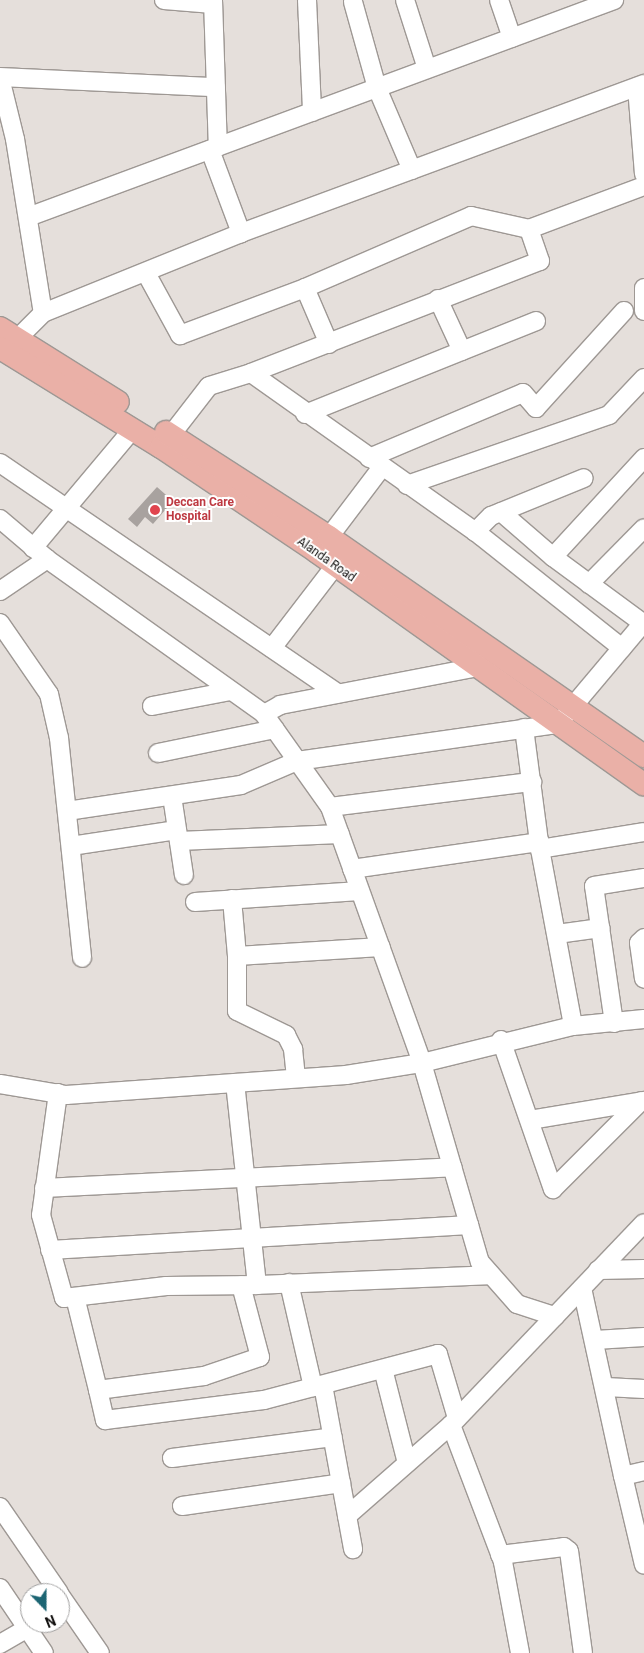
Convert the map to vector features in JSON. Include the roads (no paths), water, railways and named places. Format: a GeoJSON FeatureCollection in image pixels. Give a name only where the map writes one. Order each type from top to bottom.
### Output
{"type":"FeatureCollection","features":[{"type":"Feature","properties":{"kind":"main road","name":"Alanda Road"},"geometry":{"type":"LineString","coordinates":[[4,340],[133,429],[166,441],[335,566],[477,667],[644,756]]}},
{"type":"Feature","properties":{"kind":"main road","name":"Alanda Road"},"geometry":{"type":"LineString","coordinates":[[4,340],[166,441],[329,537],[565,715],[644,784]]}},
{"type":"Feature","properties":{"kind":"street"},"geometry":{"type":"LineString","coordinates":[[164,0],[213,2],[216,87],[214,148],[241,233]]}},
{"type":"Feature","properties":{"kind":"street"},"geometry":{"type":"LineString","coordinates":[[307,0],[312,112]]}},
{"type":"Feature","properties":{"kind":"street"},"geometry":{"type":"LineString","coordinates":[[405,0],[427,69]]}},
{"type":"Feature","properties":{"kind":"street"},"geometry":{"type":"LineString","coordinates":[[499,0],[512,38]]}},
{"type":"Feature","properties":{"kind":"street"},"geometry":{"type":"LineString","coordinates":[[28,217],[614,0]]}},
{"type":"Feature","properties":{"kind":"street"},"geometry":{"type":"LineString","coordinates":[[353,2],[377,88],[412,170]]}},
{"type":"Feature","properties":{"kind":"street"},"geometry":{"type":"LineString","coordinates":[[43,313],[28,217],[0,78],[216,87]]}},
{"type":"Feature","properties":{"kind":"street"},"geometry":{"type":"LineString","coordinates":[[4,340],[43,313],[241,233],[640,85],[644,174]]}},
{"type":"Feature","properties":{"kind":"street"},"geometry":{"type":"LineString","coordinates":[[146,272],[180,335],[305,288],[472,216],[529,229],[644,186]]}},
{"type":"Feature","properties":{"kind":"street"},"geometry":{"type":"LineString","coordinates":[[166,441],[209,386],[251,373],[329,344],[438,299],[540,262],[529,229]]}},
{"type":"Feature","properties":{"kind":"street"},"geometry":{"type":"LineString","coordinates":[[305,288],[329,344]]}},
{"type":"Feature","properties":{"kind":"street"},"geometry":{"type":"LineString","coordinates":[[644,288],[644,310]]}},
{"type":"Feature","properties":{"kind":"street"},"geometry":{"type":"LineString","coordinates":[[438,299],[462,351]]}},
{"type":"Feature","properties":{"kind":"street"},"geometry":{"type":"LineString","coordinates":[[329,537],[375,462],[523,393],[536,408],[624,311]]}},
{"type":"Feature","properties":{"kind":"street"},"geometry":{"type":"LineString","coordinates":[[305,414],[536,321]]}},
{"type":"Feature","properties":{"kind":"street"},"geometry":{"type":"LineString","coordinates":[[251,373],[305,414],[475,532],[622,648]]}},
{"type":"Feature","properties":{"kind":"street"},"geometry":{"type":"LineString","coordinates":[[407,485],[609,415],[644,378]]}},
{"type":"Feature","properties":{"kind":"street"},"geometry":{"type":"LineString","coordinates":[[33,548],[68,509],[133,429]]}},
{"type":"Feature","properties":{"kind":"street"},"geometry":{"type":"LineString","coordinates":[[553,557],[644,458]]}},
{"type":"Feature","properties":{"kind":"street"},"geometry":{"type":"LineString","coordinates":[[0,463],[338,694]]}},
{"type":"Feature","properties":{"kind":"street"},"geometry":{"type":"LineString","coordinates":[[475,532],[484,519],[584,478]]}},
{"type":"Feature","properties":{"kind":"street"},"geometry":{"type":"LineString","coordinates":[[67,811],[241,785],[297,761],[524,728],[565,715],[644,623],[553,557],[501,512]]}},
{"type":"Feature","properties":{"kind":"street"},"geometry":{"type":"LineString","coordinates":[[0,519],[47,559],[264,714],[330,807],[422,1063],[480,1262],[516,1304],[554,1316]]}},
{"type":"Feature","properties":{"kind":"street"},"geometry":{"type":"LineString","coordinates":[[589,584],[644,528]]}},
{"type":"Feature","properties":{"kind":"street"},"geometry":{"type":"LineString","coordinates":[[0,591],[47,559]]}},
{"type":"Feature","properties":{"kind":"street"},"geometry":{"type":"LineString","coordinates":[[272,648],[335,566]]}},
{"type":"Feature","properties":{"kind":"street"},"geometry":{"type":"LineString","coordinates":[[0,623],[49,694],[67,811],[82,958]]}},
{"type":"Feature","properties":{"kind":"street"},"geometry":{"type":"LineString","coordinates":[[264,714],[280,705],[477,667]]}},
{"type":"Feature","properties":{"kind":"street"},"geometry":{"type":"LineString","coordinates":[[152,706],[231,691]]}},
{"type":"Feature","properties":{"kind":"street"},"geometry":{"type":"LineString","coordinates":[[524,728],[540,845],[573,1026]]}},
{"type":"Feature","properties":{"kind":"street"},"geometry":{"type":"LineString","coordinates":[[158,753],[275,730]]}},
{"type":"Feature","properties":{"kind":"street"},"geometry":{"type":"LineString","coordinates":[[330,807],[532,782]]}},
{"type":"Feature","properties":{"kind":"street"},"geometry":{"type":"LineString","coordinates":[[172,796],[184,876]]}},
{"type":"Feature","properties":{"kind":"street"},"geometry":{"type":"LineString","coordinates":[[352,869],[644,832]]}},
{"type":"Feature","properties":{"kind":"street"},"geometry":{"type":"LineString","coordinates":[[71,846],[178,836],[340,834]]}},
{"type":"Feature","properties":{"kind":"street"},"geometry":{"type":"LineString","coordinates":[[614,1023],[594,886],[644,878]]}},
{"type":"Feature","properties":{"kind":"street"},"geometry":{"type":"LineString","coordinates":[[195,902],[360,891]]}},
{"type":"Feature","properties":{"kind":"street"},"geometry":{"type":"LineString","coordinates":[[232,899],[237,956],[237,1010],[286,1035],[293,1049],[296,1078]]}},
{"type":"Feature","properties":{"kind":"street"},"geometry":{"type":"LineString","coordinates":[[557,934],[601,928]]}},
{"type":"Feature","properties":{"kind":"street"},"geometry":{"type":"LineString","coordinates":[[644,938],[639,943],[644,978]]}},
{"type":"Feature","properties":{"kind":"street"},"geometry":{"type":"LineString","coordinates":[[237,956],[380,947]]}},
{"type":"Feature","properties":{"kind":"street"},"geometry":{"type":"LineString","coordinates":[[0,1084],[58,1093],[296,1078],[422,1063],[501,1040],[573,1026],[644,1019]]}},
{"type":"Feature","properties":{"kind":"street"},"geometry":{"type":"LineString","coordinates":[[501,1040],[553,1189],[642,1101]]}},
{"type":"Feature","properties":{"kind":"street"},"geometry":{"type":"LineString","coordinates":[[98,1390],[204,1376],[260,1357],[249,1285],[252,1236],[235,1083]]}},
{"type":"Feature","properties":{"kind":"street"},"geometry":{"type":"LineString","coordinates":[[58,1093],[41,1215],[64,1298],[166,1286],[249,1285],[491,1275]]}},
{"type":"Feature","properties":{"kind":"street"},"geometry":{"type":"LineString","coordinates":[[530,1120],[642,1101]]}},
{"type":"Feature","properties":{"kind":"street"},"geometry":{"type":"LineString","coordinates":[[44,1188],[452,1167]]}},
{"type":"Feature","properties":{"kind":"street"},"geometry":{"type":"LineString","coordinates":[[347,1516],[454,1422],[644,1223]]}},
{"type":"Feature","properties":{"kind":"street"},"geometry":{"type":"LineString","coordinates":[[50,1250],[469,1224]]}},
{"type":"Feature","properties":{"kind":"street"},"geometry":{"type":"LineString","coordinates":[[598,1270],[644,1269]]}},
{"type":"Feature","properties":{"kind":"street"},"geometry":{"type":"LineString","coordinates":[[289,1283],[332,1437],[353,1549]]}},
{"type":"Feature","properties":{"kind":"street"},"geometry":{"type":"LineString","coordinates":[[582,1288],[606,1387],[624,1476],[641,1540],[644,1565]]}},
{"type":"Feature","properties":{"kind":"street"},"geometry":{"type":"LineString","coordinates":[[75,1297],[105,1420],[264,1400],[438,1354],[454,1422],[500,1555],[520,1653]]}},
{"type":"Feature","properties":{"kind":"street"},"geometry":{"type":"LineString","coordinates":[[594,1340],[644,1337]]}},
{"type":"Feature","properties":{"kind":"street"},"geometry":{"type":"LineString","coordinates":[[383,1369],[407,1463]]}},
{"type":"Feature","properties":{"kind":"street"},"geometry":{"type":"LineString","coordinates":[[606,1387],[644,1389]]}},
{"type":"Feature","properties":{"kind":"street"},"geometry":{"type":"LineString","coordinates":[[172,1458],[332,1437]]}},
{"type":"Feature","properties":{"kind":"street"},"geometry":{"type":"LineString","coordinates":[[624,1476],[644,1471]]}},
{"type":"Feature","properties":{"kind":"street"},"geometry":{"type":"LineString","coordinates":[[182,1506],[341,1483]]}},
{"type":"Feature","properties":{"kind":"street"},"geometry":{"type":"LineString","coordinates":[[0,1507],[52,1583]]}},
{"type":"Feature","properties":{"kind":"street"},"geometry":{"type":"LineString","coordinates":[[500,1555],[564,1548],[569,1551],[583,1653]]}},
{"type":"Feature","properties":{"kind":"street"},"geometry":{"type":"LineString","coordinates":[[0,1588],[7,1610],[20,1621]]}},
{"type":"Feature","properties":{"kind":"street"},"geometry":{"type":"LineString","coordinates":[[70,1609],[100,1653]]}},
{"type":"Feature","properties":{"kind":"street"},"geometry":{"type":"LineString","coordinates":[[0,1644],[20,1633]]}},
{"type":"Feature","properties":{"kind":"street"},"geometry":{"type":"LineString","coordinates":[[31,1633],[44,1653]]}},
{"type":"Feature","properties":{"kind":"place","name":"Deccan Care Hospital"},"geometry":{"type":"Point","coordinates":[155,510]}}]}
